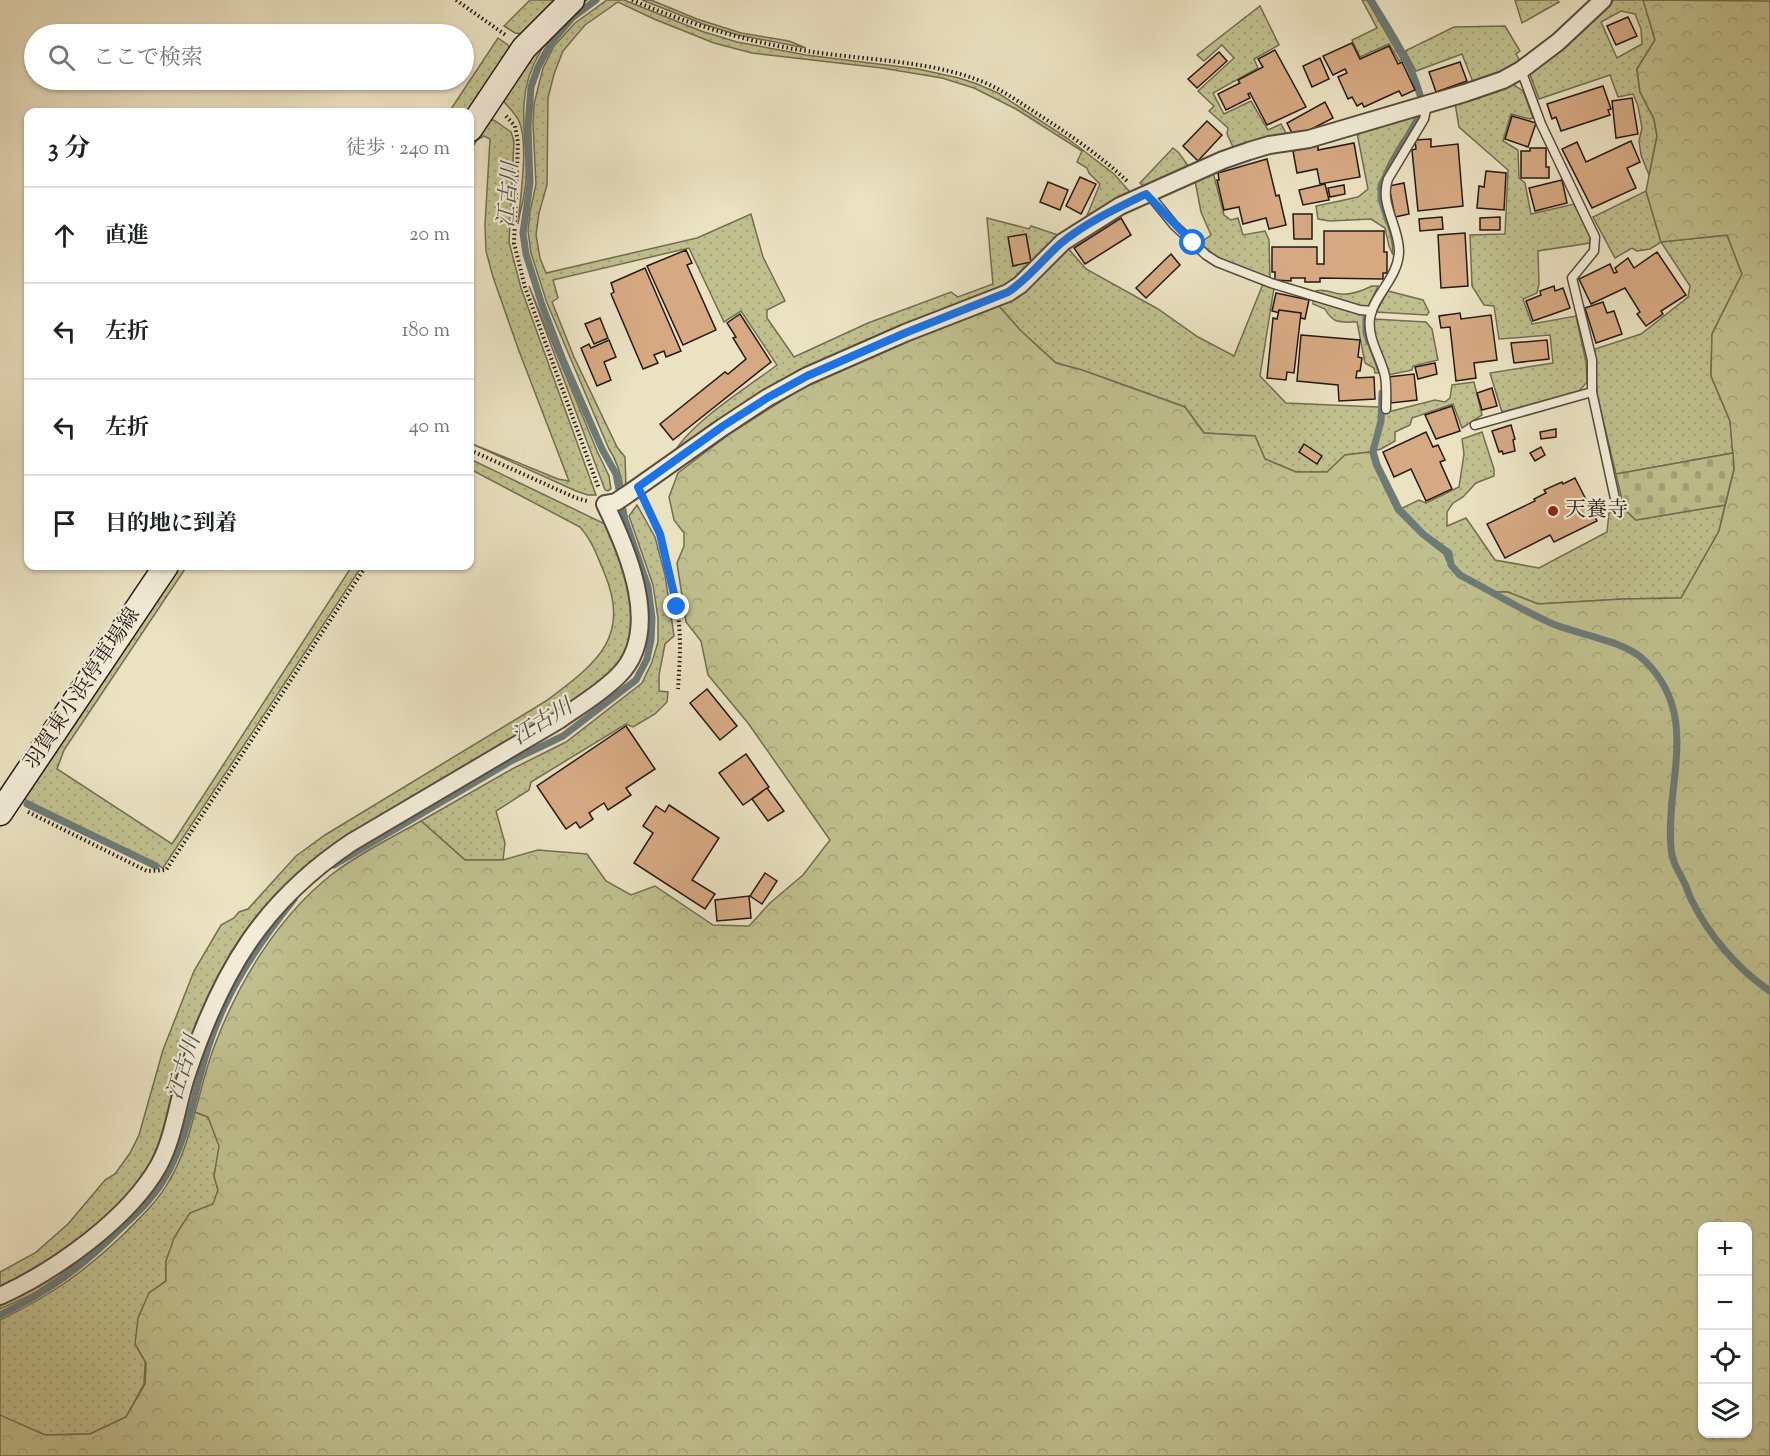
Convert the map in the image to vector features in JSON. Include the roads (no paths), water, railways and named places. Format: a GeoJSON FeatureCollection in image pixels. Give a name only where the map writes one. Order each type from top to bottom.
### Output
{"type":"FeatureCollection","features":[{"type":"Feature","properties":{"kind":"main road"},"geometry":{"type":"LineString","coordinates":[[474,123],[524,48],[572,0]]}},
{"type":"Feature","properties":{"kind":"main road","name":"羽賀東小浜停車場線"},"geometry":{"type":"LineString","coordinates":[[4,808],[163,570]]}},
{"type":"Feature","properties":{"kind":"street"},"geometry":{"type":"LineString","coordinates":[[0,1296],[28,1283],[92,1239],[125,1208],[159,1165],[171,1135],[186,1077],[210,1013],[238,956],[254,932],[284,897],[320,863],[344,847],[559,720],[619,675],[632,658],[638,641],[640,621],[634,576],[620,535],[622,497],[723,426],[807,376],[1020,285],[1063,242],[1120,206],[1249,151],[1269,145],[1309,140],[1503,80],[1521,70],[1558,42],[1603,0]]}},
{"type":"Feature","properties":{"kind":"lane"},"geometry":{"type":"LineString","coordinates":[[1521,70],[1541,124],[1595,237],[1594,251],[1572,278],[1592,360],[1592,392],[1617,508]]}},
{"type":"Feature","properties":{"kind":"lane"},"geometry":{"type":"LineString","coordinates":[[1386,409],[1385,378],[1369,327],[1372,311],[1399,258],[1397,234],[1387,206],[1385,186],[1424,119],[1427,104]]}},
{"type":"Feature","properties":{"kind":"lane"},"geometry":{"type":"LineString","coordinates":[[1146,194],[1174,225],[1206,255],[1217,262],[1271,283],[1360,310],[1372,311]]}},
{"type":"Feature","properties":{"kind":"lane"},"geometry":{"type":"LineString","coordinates":[[1475,425],[1592,392]]}},
{"type":"Feature","properties":{"kind":"waterway","name":"江古川"},"geometry":{"type":"LineString","coordinates":[[334,865],[511,761],[563,736],[636,680],[647,659],[652,618],[648,587],[625,520],[616,474],[602,449],[563,360],[542,305],[526,254],[523,233],[530,183],[528,126],[531,87],[538,67],[551,43],[572,18],[596,0]]}},
{"type":"Feature","properties":{"kind":"waterway"},"geometry":{"type":"LineString","coordinates":[[1371,0],[1405,58],[1420,95]]}},
{"type":"Feature","properties":{"kind":"waterway"},"geometry":{"type":"LineString","coordinates":[[1388,221],[1381,199],[1381,185],[1417,120]]}},
{"type":"Feature","properties":{"kind":"waterway"},"geometry":{"type":"LineString","coordinates":[[1366,315],[1366,333],[1369,342]]}},
{"type":"Feature","properties":{"kind":"waterway"},"geometry":{"type":"LineString","coordinates":[[1382,393],[1381,421],[1373,451],[1377,465],[1399,509],[1423,534],[1449,553],[1451,565],[1460,575],[1553,624],[1626,648],[1645,661],[1662,682],[1672,704],[1676,727],[1677,750],[1670,823],[1674,862],[1698,912],[1715,938],[1746,972],[1770,991]]}},
{"type":"Feature","properties":{"kind":"waterway"},"geometry":{"type":"LineString","coordinates":[[27,804],[156,866]]}},
{"type":"Feature","properties":{"kind":"waterway","name":"江古川"},"geometry":{"type":"LineString","coordinates":[[0,1315],[50,1287],[78,1266],[107,1242],[159,1188],[179,1149],[208,1048],[224,1008],[255,951],[294,899]]}},
{"type":"Feature","properties":{"kind":"place","name":"天養寺"},"geometry":{"type":"Point","coordinates":[1553,511]}}]}
